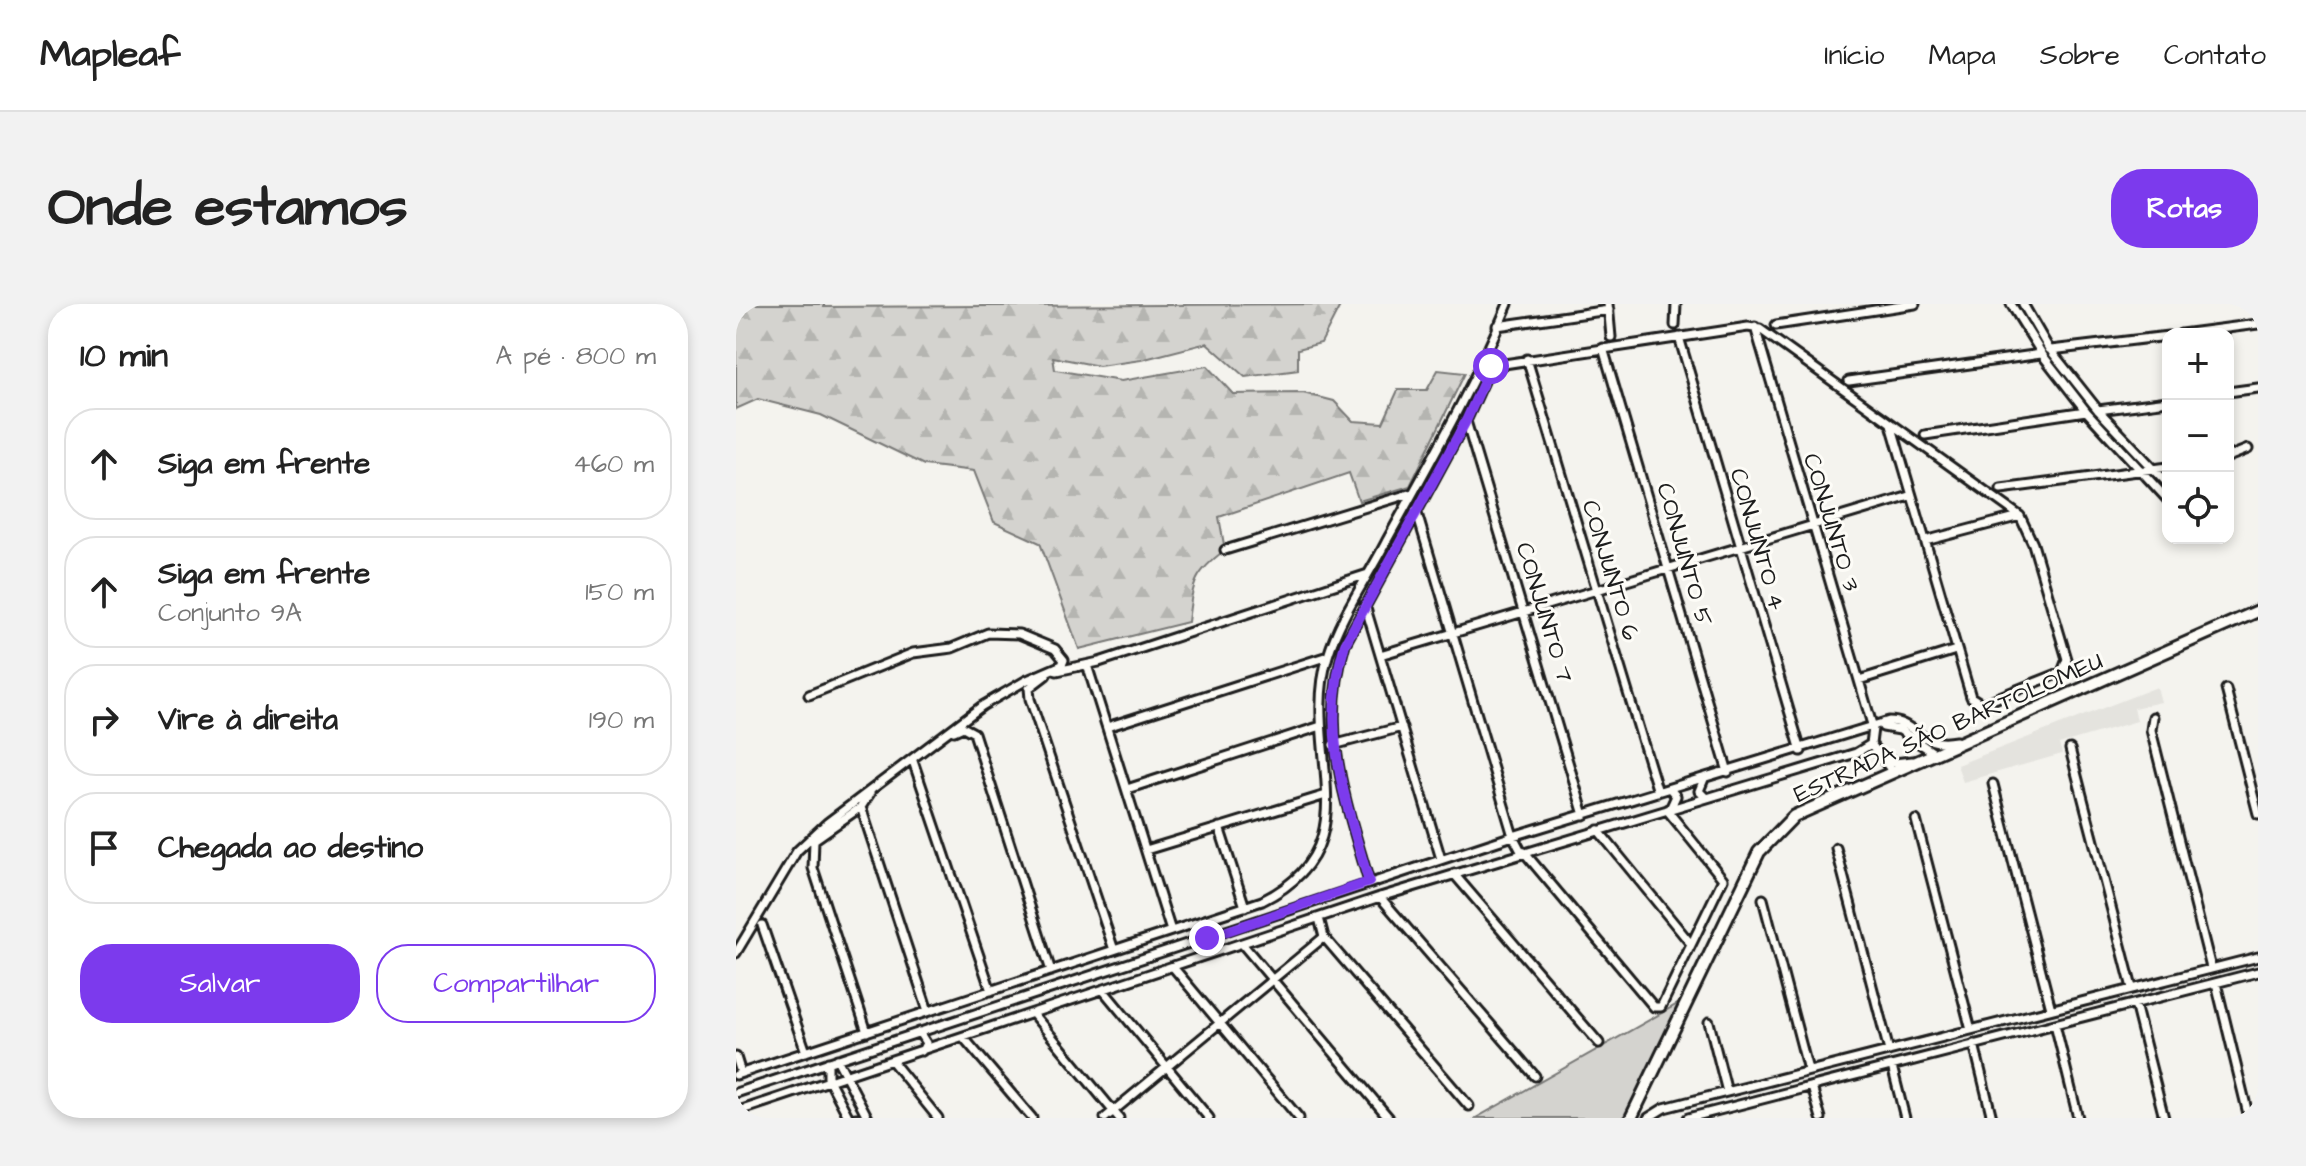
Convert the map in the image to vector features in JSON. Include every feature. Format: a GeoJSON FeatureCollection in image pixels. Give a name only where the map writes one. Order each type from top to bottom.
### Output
{"type":"FeatureCollection","features":[{"type":"Feature","properties":{"kind":"street"},"geometry":{"type":"LineString","coordinates":[[736,1057],[738,1074],[1245,907],[1282,891],[1317,853],[1326,832],[1321,726],[1328,656],[1368,574],[1460,408],[1508,304]]}},
{"type":"Feature","properties":{"kind":"street"},"geometry":{"type":"LineString","coordinates":[[1675,325],[1676,304]]}},
{"type":"Feature","properties":{"kind":"street"},"geometry":{"type":"LineString","coordinates":[[1776,325],[1915,304]]}},
{"type":"Feature","properties":{"kind":"street"},"geometry":{"type":"LineString","coordinates":[[2011,304],[2086,411],[2162,494]]}},
{"type":"Feature","properties":{"kind":"street"},"geometry":{"type":"LineString","coordinates":[[2023,304],[2046,353],[2162,478]]}},
{"type":"Feature","properties":{"kind":"street"},"geometry":{"type":"LineString","coordinates":[[1497,326],[1608,307],[1611,337]]}},
{"type":"Feature","properties":{"kind":"street"},"geometry":{"type":"LineString","coordinates":[[2227,328],[2258,324]]}},
{"type":"Feature","properties":{"kind":"street"},"geometry":{"type":"LineString","coordinates":[[1369,882],[1333,745],[1332,700],[1336,675],[1345,644],[1466,421],[1491,366],[1755,327],[2020,516],[2033,544],[2067,659],[2062,672],[1982,704],[1971,697],[1891,424]]}},
{"type":"Feature","properties":{"kind":"street","name":"CONJUNTO 3"},"geometry":{"type":"LineString","coordinates":[[1755,327],[1873,728],[1872,743]]}},
{"type":"Feature","properties":{"kind":"street","name":"CONJUNTO 4"},"geometry":{"type":"LineString","coordinates":[[1679,337],[1801,751]]}},
{"type":"Feature","properties":{"kind":"street"},"geometry":{"type":"LineString","coordinates":[[1849,381],[2162,337]]}},
{"type":"Feature","properties":{"kind":"street","name":"CONJUNTO 5"},"geometry":{"type":"LineString","coordinates":[[1603,348],[1728,772]]}},
{"type":"Feature","properties":{"kind":"street","name":"CONJUNTO 6"},"geometry":{"type":"LineString","coordinates":[[1527,359],[1658,792]]}},
{"type":"Feature","properties":{"kind":"street"},"geometry":{"type":"LineString","coordinates":[[2234,391],[2258,388]]}},
{"type":"Feature","properties":{"kind":"street"},"geometry":{"type":"LineString","coordinates":[[2098,410],[2162,402]]}},
{"type":"Feature","properties":{"kind":"street"},"geometry":{"type":"LineString","coordinates":[[1925,435],[2086,411]]}},
{"type":"Feature","properties":{"kind":"street","name":"CONJUNTO 7"},"geometry":{"type":"LineString","coordinates":[[1466,421],[1584,815]]}},
{"type":"Feature","properties":{"kind":"street"},"geometry":{"type":"LineString","coordinates":[[2234,455],[2248,449]]}},
{"type":"Feature","properties":{"kind":"street"},"geometry":{"type":"LineString","coordinates":[[2001,489],[2162,468]]}},
{"type":"Feature","properties":{"kind":"street"},"geometry":{"type":"LineString","coordinates":[[1225,550],[1412,493]]}},
{"type":"Feature","properties":{"kind":"street"},"geometry":{"type":"LineString","coordinates":[[1380,655],[1910,496]]}},
{"type":"Feature","properties":{"kind":"street"},"geometry":{"type":"LineString","coordinates":[[1416,510],[1513,836],[1523,852],[1654,1007],[1665,1003],[1721,883],[1721,876],[1669,809]]}},
{"type":"Feature","properties":{"kind":"street"},"geometry":{"type":"LineString","coordinates":[[1925,541],[2020,516]]}},
{"type":"Feature","properties":{"kind":"street"},"geometry":{"type":"LineString","coordinates":[[1114,950],[1030,699],[1029,688],[1039,679],[1368,574]]}},
{"type":"Feature","properties":{"kind":"street"},"geometry":{"type":"LineString","coordinates":[[1365,605],[1441,859]]}},
{"type":"Feature","properties":{"kind":"street","name":"ESTRADA SÃO BARTOLOMEU"},"geometry":{"type":"LineString","coordinates":[[1631,1118],[1743,882],[1766,843],[1805,809],[2258,611]]}},
{"type":"Feature","properties":{"kind":"street"},"geometry":{"type":"LineString","coordinates":[[736,953],[797,851],[827,823],[982,706],[1025,681],[1062,665],[1064,660],[1055,649],[1019,634],[988,633],[952,648],[913,653],[809,695]]}},
{"type":"Feature","properties":{"kind":"street"},"geometry":{"type":"LineString","coordinates":[[1859,680],[1956,650]]}},
{"type":"Feature","properties":{"kind":"street"},"geometry":{"type":"LineString","coordinates":[[1107,727],[1328,656]]}},
{"type":"Feature","properties":{"kind":"street"},"geometry":{"type":"LineString","coordinates":[[1087,665],[1171,931]]}},
{"type":"Feature","properties":{"kind":"street"},"geometry":{"type":"LineString","coordinates":[[2226,689],[2258,814]]}},
{"type":"Feature","properties":{"kind":"street"},"geometry":{"type":"LineString","coordinates":[[2153,717],[2151,730],[2211,968]]}},
{"type":"Feature","properties":{"kind":"street"},"geometry":{"type":"LineString","coordinates":[[736,1093],[1369,882],[1893,721],[1931,743],[1966,739]]}},
{"type":"Feature","properties":{"kind":"street"},"geometry":{"type":"LineString","coordinates":[[1127,789],[1321,726]]}},
{"type":"Feature","properties":{"kind":"street"},"geometry":{"type":"LineString","coordinates":[[867,1032],[813,868],[813,843],[861,807],[869,794],[960,727],[974,733],[1051,971]]}},
{"type":"Feature","properties":{"kind":"street"},"geometry":{"type":"LineString","coordinates":[[1333,745],[1402,727]]}},
{"type":"Feature","properties":{"kind":"street"},"geometry":{"type":"LineString","coordinates":[[1873,728],[1896,728],[1934,753]]}},
{"type":"Feature","properties":{"kind":"street"},"geometry":{"type":"LineString","coordinates":[[1872,743],[1891,762],[1918,760]]}},
{"type":"Feature","properties":{"kind":"street"},"geometry":{"type":"LineString","coordinates":[[1872,743],[1892,771]]}},
{"type":"Feature","properties":{"kind":"street"},"geometry":{"type":"LineString","coordinates":[[736,1112],[1244,946],[1380,897],[1856,753],[1872,743]]}},
{"type":"Feature","properties":{"kind":"street"},"geometry":{"type":"LineString","coordinates":[[2070,749],[2132,988]]}},
{"type":"Feature","properties":{"kind":"street"},"geometry":{"type":"LineString","coordinates":[[913,761],[991,991]]}},
{"type":"Feature","properties":{"kind":"street"},"geometry":{"type":"LineString","coordinates":[[1704,779],[1699,791],[1706,798]]}},
{"type":"Feature","properties":{"kind":"street"},"geometry":{"type":"LineString","coordinates":[[1993,784],[2051,1009]]}},
{"type":"Feature","properties":{"kind":"street"},"geometry":{"type":"LineString","coordinates":[[1669,809],[1676,796],[1670,789]]}},
{"type":"Feature","properties":{"kind":"street"},"geometry":{"type":"LineString","coordinates":[[1146,850],[1326,795]]}},
{"type":"Feature","properties":{"kind":"street"},"geometry":{"type":"LineString","coordinates":[[861,807],[928,1011]]}},
{"type":"Feature","properties":{"kind":"street"},"geometry":{"type":"LineString","coordinates":[[1916,820],[1971,1030]]}},
{"type":"Feature","properties":{"kind":"street"},"geometry":{"type":"LineString","coordinates":[[1219,827],[1245,907]]}},
{"type":"Feature","properties":{"kind":"street"},"geometry":{"type":"LineString","coordinates":[[1598,830],[1691,944]]}},
{"type":"Feature","properties":{"kind":"street"},"geometry":{"type":"LineString","coordinates":[[1488,844],[1493,851],[1491,862]]}},
{"type":"Feature","properties":{"kind":"street"},"geometry":{"type":"LineString","coordinates":[[1836,848],[1889,1051]]}},
{"type":"Feature","properties":{"kind":"street"},"geometry":{"type":"LineString","coordinates":[[1454,874],[1599,1043]]}},
{"type":"Feature","properties":{"kind":"street"},"geometry":{"type":"LineString","coordinates":[[1360,886],[1356,896],[1363,904]]}},
{"type":"Feature","properties":{"kind":"street"},"geometry":{"type":"LineString","coordinates":[[1380,897],[1535,1076]]}},
{"type":"Feature","properties":{"kind":"street"},"geometry":{"type":"LineString","coordinates":[[1763,899],[1808,1070]]}},
{"type":"Feature","properties":{"kind":"street"},"geometry":{"type":"LineString","coordinates":[[1319,918],[1324,937],[1469,1106]]}},
{"type":"Feature","properties":{"kind":"street"},"geometry":{"type":"LineString","coordinates":[[762,925],[806,1052]]}},
{"type":"Feature","properties":{"kind":"street"},"geometry":{"type":"LineString","coordinates":[[1105,1118],[1116,1114],[1167,1067],[1324,937]]}},
{"type":"Feature","properties":{"kind":"street"},"geometry":{"type":"LineString","coordinates":[[1207,938],[1204,949],[1210,956]]}},
{"type":"Feature","properties":{"kind":"street"},"geometry":{"type":"LineString","coordinates":[[1177,966],[1187,954],[1182,946]]}},
{"type":"Feature","properties":{"kind":"street"},"geometry":{"type":"LineString","coordinates":[[1244,946],[1389,1118]]}},
{"type":"Feature","properties":{"kind":"street"},"geometry":{"type":"LineString","coordinates":[[1648,1118],[1664,1108],[2254,957],[2256,972],[1688,1118]]}},
{"type":"Feature","properties":{"kind":"street"},"geometry":{"type":"LineString","coordinates":[[1177,966],[1299,1118]]}},
{"type":"Feature","properties":{"kind":"street"},"geometry":{"type":"LineString","coordinates":[[1089,976],[1081,990],[1089,996]]}},
{"type":"Feature","properties":{"kind":"street"},"geometry":{"type":"LineString","coordinates":[[2169,979],[2172,994]]}},
{"type":"Feature","properties":{"kind":"street"},"geometry":{"type":"LineString","coordinates":[[2216,983],[2249,1118]]}},
{"type":"Feature","properties":{"kind":"street"},"geometry":{"type":"LineString","coordinates":[[1058,987],[1066,994],[1063,1003]]}},
{"type":"Feature","properties":{"kind":"street"},"geometry":{"type":"LineString","coordinates":[[1104,991],[1209,1118]]}},
{"type":"Feature","properties":{"kind":"street"},"geometry":{"type":"LineString","coordinates":[[2088,1000],[2090,1014]]}},
{"type":"Feature","properties":{"kind":"street"},"geometry":{"type":"LineString","coordinates":[[2135,1004],[2164,1118]]}},
{"type":"Feature","properties":{"kind":"street"},"geometry":{"type":"LineString","coordinates":[[1033,1014],[1116,1114]]}},
{"type":"Feature","properties":{"kind":"street"},"geometry":{"type":"LineString","coordinates":[[2011,1020],[2014,1034]]}},
{"type":"Feature","properties":{"kind":"street"},"geometry":{"type":"LineString","coordinates":[[1709,1022],[1727,1092]]}},
{"type":"Feature","properties":{"kind":"street"},"geometry":{"type":"LineString","coordinates":[[945,1023],[939,1035],[948,1043]]}},
{"type":"Feature","properties":{"kind":"street"},"geometry":{"type":"LineString","coordinates":[[2055,1024],[2078,1118]]}},
{"type":"Feature","properties":{"kind":"street"},"geometry":{"type":"LineString","coordinates":[[919,1032],[926,1043],[922,1051]]}},
{"type":"Feature","properties":{"kind":"street"},"geometry":{"type":"LineString","coordinates":[[964,1038],[1032,1118]]}},
{"type":"Feature","properties":{"kind":"street"},"geometry":{"type":"LineString","coordinates":[[1927,1041],[1930,1056]]}},
{"type":"Feature","properties":{"kind":"street"},"geometry":{"type":"LineString","coordinates":[[1974,1044],[1992,1118]]}},
{"type":"Feature","properties":{"kind":"street"},"geometry":{"type":"LineString","coordinates":[[837,1059],[868,1118],[855,1118]]}},
{"type":"Feature","properties":{"kind":"street"},"geometry":{"type":"LineString","coordinates":[[892,1061],[938,1118]]}},
{"type":"Feature","properties":{"kind":"street"},"geometry":{"type":"LineString","coordinates":[[828,1062],[829,1080],[849,1118]]}},
{"type":"Feature","properties":{"kind":"street"},"geometry":{"type":"LineString","coordinates":[[1846,1062],[1849,1076]]}},
{"type":"Feature","properties":{"kind":"street"},"geometry":{"type":"LineString","coordinates":[[1892,1066],[1905,1118]]}},
{"type":"Feature","properties":{"kind":"street"},"geometry":{"type":"LineString","coordinates":[[1767,1081],[1770,1097]]}},
{"type":"Feature","properties":{"kind":"street"},"geometry":{"type":"LineString","coordinates":[[1812,1087],[1821,1118]]}},
{"type":"Feature","properties":{"kind":"street"},"geometry":{"type":"LineString","coordinates":[[1732,1107],[1734,1118]]}},
{"type":"Feature","properties":{"kind":"shaded area"},"geometry":{"type":"Polygon","coordinates":[[[2157,687],[2161,702],[2134,708],[2137,721],[2059,744],[2062,754],[1963,782],[1957,765],[2157,687]]]}},
{"type":"Feature","properties":{"kind":"green space"},"geometry":{"type":"Polygon","coordinates":[[[736,304],[824,304],[824,307],[1341,304],[1321,343],[1298,349],[1298,370],[1245,377],[1207,343],[1141,360],[1099,366],[1053,357],[1055,370],[1121,381],[1207,366],[1233,394],[1303,393],[1334,401],[1353,421],[1383,423],[1398,390],[1427,390],[1438,370],[1465,373],[1410,486],[1359,501],[1349,473],[1219,517],[1225,550],[1206,566],[1196,580],[1188,622],[1079,649],[1040,543],[994,522],[974,471],[924,465],[821,415],[758,399],[736,409],[736,304]]]}},
{"type":"Feature","properties":{"kind":"green space"},"geometry":{"type":"Polygon","coordinates":[[[1690,997],[1632,1118],[1476,1118],[1690,997]]]}},
{"type":"Feature","properties":{"kind":"route"},"geometry":{"type":"LineString","coordinates":[[1207,938],[1369,882],[1333,745],[1332,700],[1336,675],[1345,644],[1466,421],[1491,366]]}}]}
